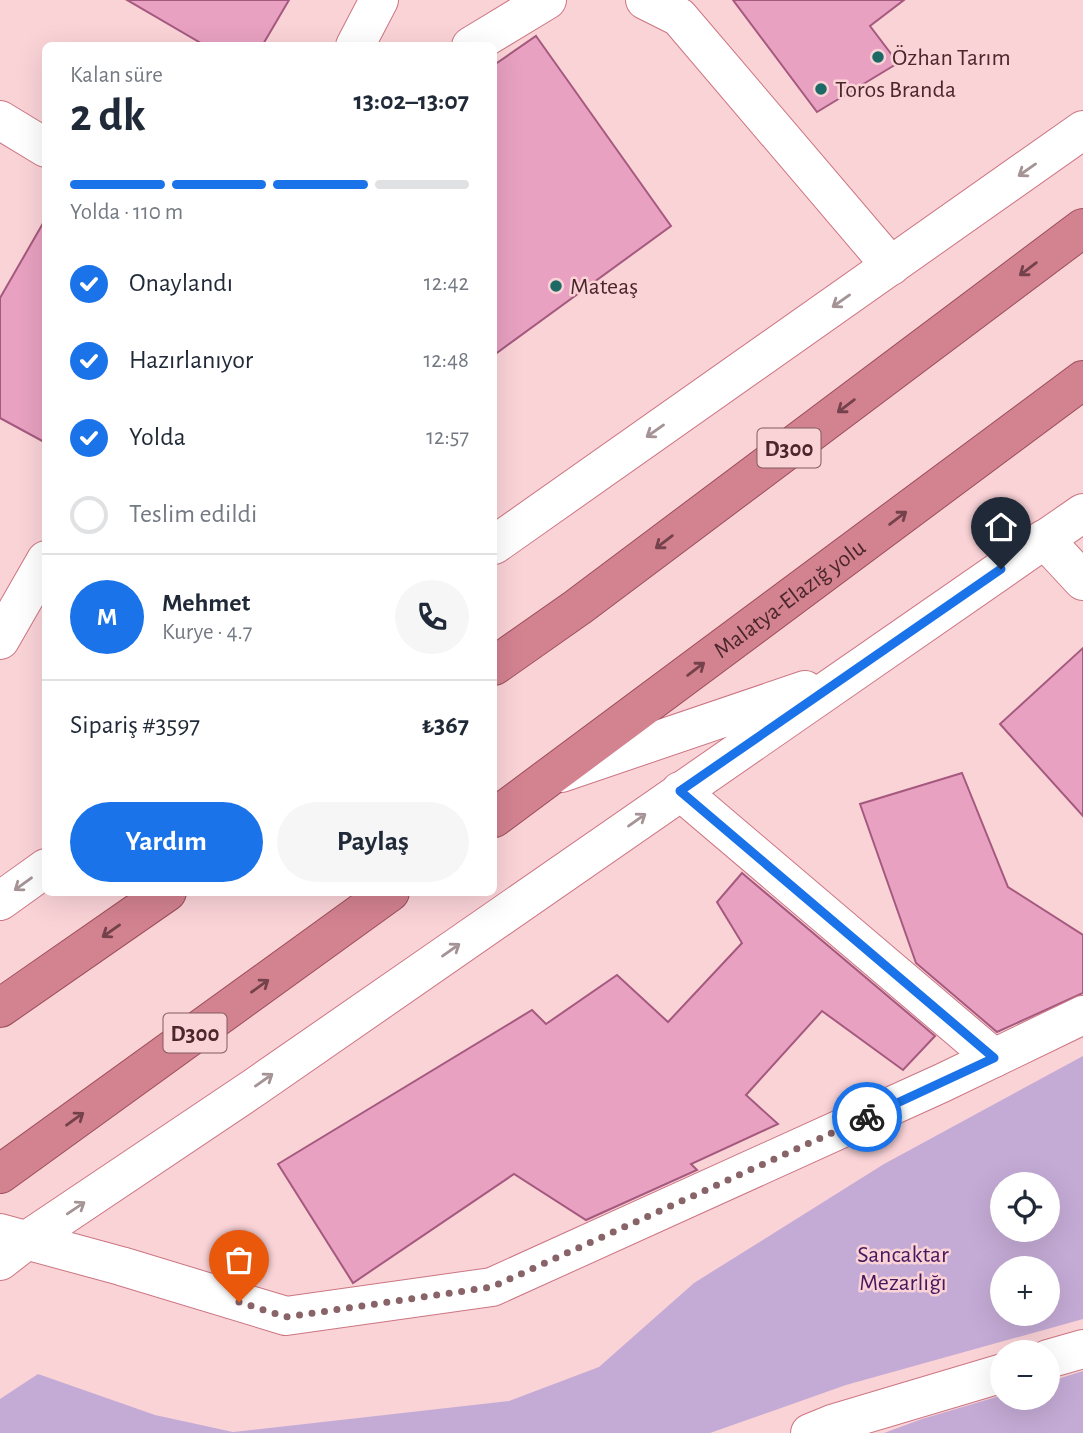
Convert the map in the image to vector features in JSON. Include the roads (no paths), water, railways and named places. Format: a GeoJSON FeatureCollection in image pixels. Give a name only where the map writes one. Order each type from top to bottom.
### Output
{"type":"FeatureCollection","features":[{"type":"Feature","properties":{"kind":"highway","name":"D300"},"geometry":{"type":"LineString","coordinates":[[497,664],[578,607],[1083,228]]}},
{"type":"Feature","properties":{"kind":"highway","name":"Malatya-Elazığ yolu"},"geometry":{"type":"LineString","coordinates":[[497,816],[1083,380]]}},
{"type":"Feature","properties":{"kind":"highway"},"geometry":{"type":"LineString","coordinates":[[0,1009],[161,896]]}},
{"type":"Feature","properties":{"kind":"highway","name":"D300"},"geometry":{"type":"LineString","coordinates":[[0,1174],[384,896]]}},
{"type":"Feature","properties":{"kind":"main road"},"geometry":{"type":"LineString","coordinates":[[357,42],[379,0]]}},
{"type":"Feature","properties":{"kind":"main road"},"geometry":{"type":"LineString","coordinates":[[478,42],[547,0]]}},
{"type":"Feature","properties":{"kind":"main road"},"geometry":{"type":"LineString","coordinates":[[645,0],[679,17],[891,266]]}},
{"type":"Feature","properties":{"kind":"main road"},"geometry":{"type":"LineString","coordinates":[[0,120],[42,146]]}},
{"type":"Feature","properties":{"kind":"main road"},"geometry":{"type":"LineString","coordinates":[[497,543],[1083,130]]}},
{"type":"Feature","properties":{"kind":"main road"},"geometry":{"type":"LineString","coordinates":[[9,1245],[255,1087],[1083,513]]}},
{"type":"Feature","properties":{"kind":"main road"},"geometry":{"type":"LineString","coordinates":[[1044,539],[1083,581]]}},
{"type":"Feature","properties":{"kind":"main road"},"geometry":{"type":"LineString","coordinates":[[0,640],[42,567]]}},
{"type":"Feature","properties":{"kind":"main road"},"geometry":{"type":"LineString","coordinates":[[551,776],[850,675]]}},
{"type":"Feature","properties":{"kind":"main road"},"geometry":{"type":"LineString","coordinates":[[680,791],[994,1058]]}},
{"type":"Feature","properties":{"kind":"main road"},"geometry":{"type":"LineString","coordinates":[[0,901],[42,871]]}},
{"type":"Feature","properties":{"kind":"main road"},"geometry":{"type":"LineString","coordinates":[[9,1245],[121,1266],[286,1317],[492,1287],[1083,1015]]}},
{"type":"Feature","properties":{"kind":"main road"},"geometry":{"type":"LineString","coordinates":[[1060,1356],[1083,1349]]}},
{"type":"Feature","properties":{"kind":"main road"},"geometry":{"type":"LineString","coordinates":[[810,1433],[990,1377]]}},
{"type":"Feature","properties":{"kind":"place","name":"Özhan Tarım"},"geometry":{"type":"Point","coordinates":[878,57]}},
{"type":"Feature","properties":{"kind":"place","name":"Toros Branda"},"geometry":{"type":"Point","coordinates":[821,89]}},
{"type":"Feature","properties":{"kind":"place","name":"Mateaş"},"geometry":{"type":"Point","coordinates":[556,286]}},
{"type":"Feature","properties":{"kind":"park label","name":"Sancaktar Mezarlığı"},"geometry":{"type":"Point","coordinates":[903,1268]}}]}
